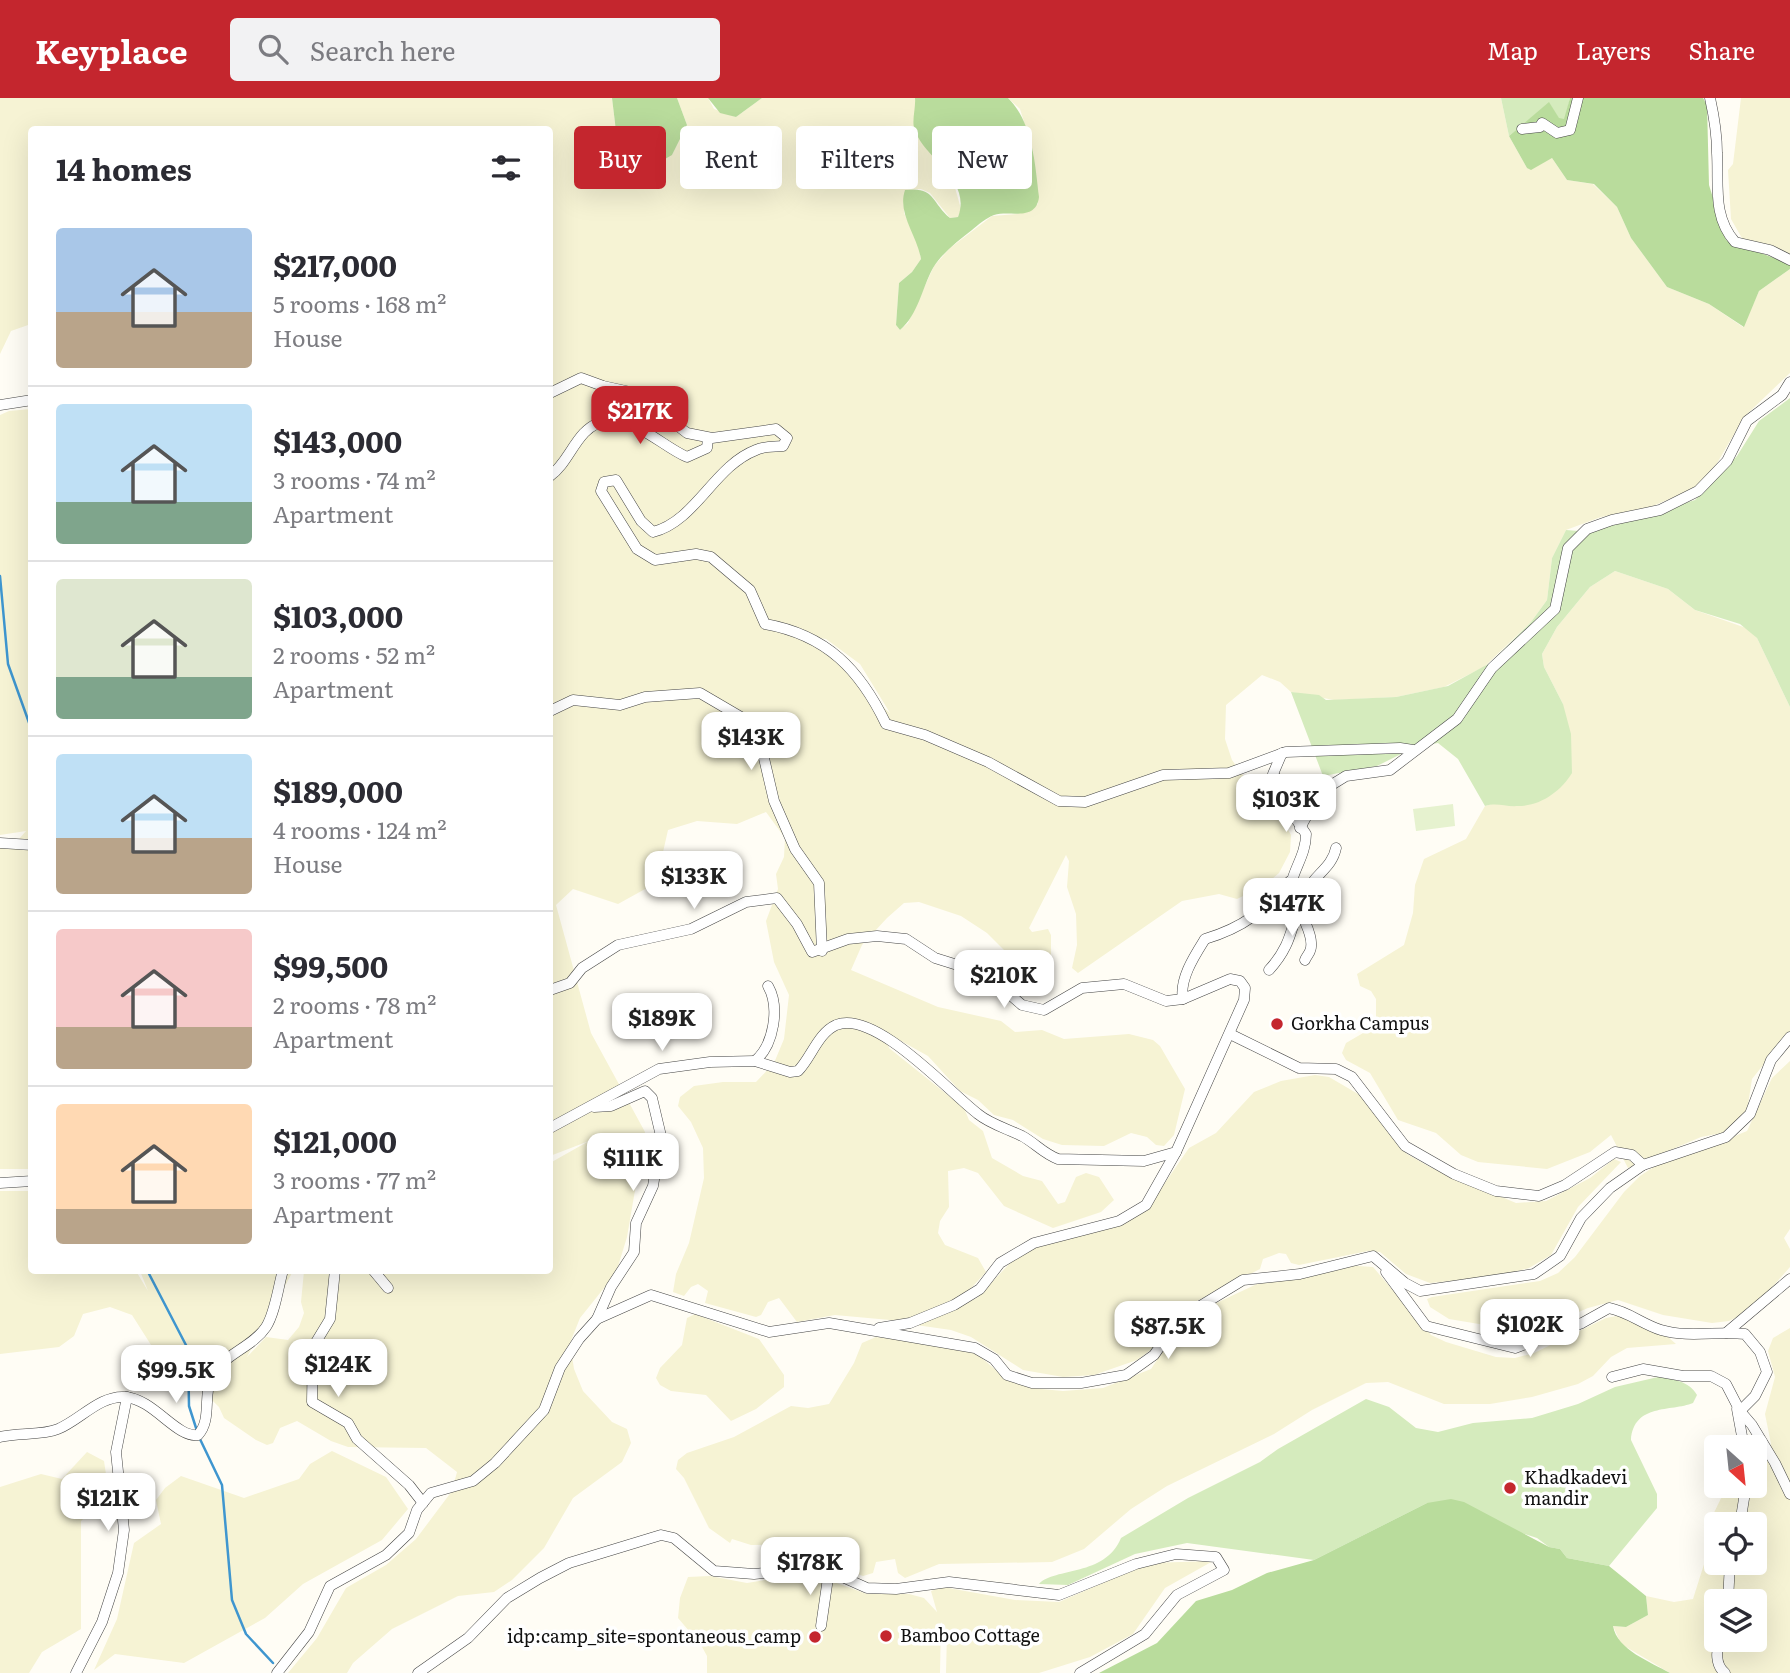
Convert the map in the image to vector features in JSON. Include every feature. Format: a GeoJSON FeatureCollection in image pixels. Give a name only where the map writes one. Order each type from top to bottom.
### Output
{"type":"FeatureCollection","features":[{"type":"Feature","properties":{"kind":"street"},"geometry":{"type":"LineString","coordinates":[[1522,129],[1540,127],[1542,123],[1557,133],[1570,130],[1578,98]]}},
{"type":"Feature","properties":{"kind":"street"},"geometry":{"type":"LineString","coordinates":[[1710,98],[1717,151],[1715,188],[1723,224],[1735,242],[1770,250],[1790,260]]}},
{"type":"Feature","properties":{"kind":"street"},"geometry":{"type":"LineString","coordinates":[[553,392],[581,378],[635,393],[687,433],[708,438],[776,429],[787,438],[783,446],[758,449],[737,459],[669,528],[653,532],[641,521],[616,480],[604,482],[601,491],[637,549],[655,559],[696,554],[711,557],[750,590],[765,624],[806,635],[833,653],[868,687],[886,724],[925,735],[988,762],[1059,801],[1085,802],[1163,775],[1229,773],[1282,753],[1400,748],[1413,750]]}},
{"type":"Feature","properties":{"kind":"street"},"geometry":{"type":"LineString","coordinates":[[1300,828],[1320,792],[1346,776],[1390,770],[1457,719],[1492,668],[1555,609],[1568,548],[1587,529],[1612,520],[1660,510],[1698,491],[1727,461],[1747,421],[1782,395],[1790,382]]}},
{"type":"Feature","properties":{"kind":"street"},"geometry":{"type":"LineString","coordinates":[[0,404],[28,400]]}},
{"type":"Feature","properties":{"kind":"street"},"geometry":{"type":"LineString","coordinates":[[553,473],[585,432],[608,421],[622,420],[634,425],[687,457],[707,448],[708,438]]}},
{"type":"Feature","properties":{"kind":"street"},"geometry":{"type":"LineString","coordinates":[[553,710],[573,700],[620,705],[645,698],[700,693],[741,717],[763,754],[774,801],[795,849],[819,883],[822,951]]}},
{"type":"Feature","properties":{"kind":"street"},"geometry":{"type":"LineString","coordinates":[[1183,999],[1181,990],[1185,979],[1194,956],[1205,939],[1234,930],[1261,912],[1290,881],[1302,861],[1307,834],[1300,828],[1285,803],[1281,784],[1273,774],[1282,753]]}},
{"type":"Feature","properties":{"kind":"street"},"geometry":{"type":"LineString","coordinates":[[0,844],[28,845]]}},
{"type":"Feature","properties":{"kind":"street"},"geometry":{"type":"LineString","coordinates":[[1269,970],[1284,954],[1299,907],[1315,876],[1333,862],[1336,848]]}},
{"type":"Feature","properties":{"kind":"street"},"geometry":{"type":"LineString","coordinates":[[1290,881],[1290,897],[1306,921],[1311,948],[1305,960]]}},
{"type":"Feature","properties":{"kind":"street"},"geometry":{"type":"LineString","coordinates":[[553,989],[570,983],[582,968],[618,945],[691,929],[746,902],[777,898],[797,924],[812,952],[822,951],[848,939],[877,936],[906,939],[935,958],[967,968],[979,981],[1007,992],[1022,1005],[1044,1010],[1082,988],[1124,984],[1166,1001],[1183,999],[1230,979],[1240,981],[1245,988],[1244,1000],[1230,1034],[1176,1152],[1146,1205],[1119,1221],[1034,1243],[999,1263],[981,1289],[954,1305],[910,1323],[861,1328]]}},
{"type":"Feature","properties":{"kind":"street"},"geometry":{"type":"LineString","coordinates":[[755,1061],[763,1054],[772,1027],[775,998],[768,986]]}},
{"type":"Feature","properties":{"kind":"street"},"geometry":{"type":"LineString","coordinates":[[553,1126],[659,1069],[710,1062],[755,1061],[790,1072],[798,1071],[822,1037],[835,1025],[864,1025],[922,1063],[980,1116],[1024,1137],[1049,1156],[1058,1159],[1144,1161],[1176,1152]]}},
{"type":"Feature","properties":{"kind":"street"},"geometry":{"type":"LineString","coordinates":[[1230,1034],[1299,1068],[1336,1069],[1352,1077],[1405,1146],[1454,1174],[1496,1191],[1539,1196],[1565,1185],[1615,1153],[1632,1155],[1643,1165]]}},
{"type":"Feature","properties":{"kind":"street"},"geometry":{"type":"LineString","coordinates":[[1373,1256],[1419,1291],[1534,1274],[1560,1256],[1581,1218],[1610,1188],[1643,1165],[1726,1136],[1750,1114],[1771,1060],[1790,1037]]}},
{"type":"Feature","properties":{"kind":"street"},"geometry":{"type":"LineString","coordinates":[[277,1673],[309,1632],[330,1586],[386,1555],[409,1533],[416,1510],[431,1493],[473,1481],[495,1463],[544,1410],[560,1368],[579,1339],[597,1319],[611,1287],[634,1252],[636,1223],[653,1186],[661,1136],[652,1098],[645,1091],[611,1106],[590,1107]]}},
{"type":"Feature","properties":{"kind":"street"},"geometry":{"type":"LineString","coordinates":[[0,1183],[28,1181]]}},
{"type":"Feature","properties":{"kind":"street"},"geometry":{"type":"LineString","coordinates":[[597,1319],[651,1295],[769,1332],[829,1323],[975,1348],[994,1359],[1007,1374],[1032,1382],[1081,1383],[1126,1375],[1154,1355],[1179,1319],[1243,1280],[1300,1274],[1373,1256]]}},
{"type":"Feature","properties":{"kind":"street"},"geometry":{"type":"LineString","coordinates":[[1373,1256],[1426,1326],[1515,1348],[1582,1323],[1609,1308],[1628,1311],[1660,1330],[1693,1334],[1745,1334],[1760,1352],[1767,1373],[1755,1396],[1738,1408]]}},
{"type":"Feature","properties":{"kind":"street"},"geometry":{"type":"LineString","coordinates":[[0,1437],[57,1430],[113,1396],[142,1401],[164,1415],[183,1433],[198,1435],[205,1424],[206,1396],[211,1377],[227,1359],[253,1342],[267,1326],[282,1274]]}},
{"type":"Feature","properties":{"kind":"street"},"geometry":{"type":"LineString","coordinates":[[335,1274],[330,1319],[313,1348],[312,1402],[348,1423],[357,1439],[399,1475],[423,1503]]}},
{"type":"Feature","properties":{"kind":"street"},"geometry":{"type":"LineString","coordinates":[[376,1274],[388,1288]]}},
{"type":"Feature","properties":{"kind":"street"},"geometry":{"type":"LineString","coordinates":[[1725,1334],[1790,1279]]}},
{"type":"Feature","properties":{"kind":"street"},"geometry":{"type":"LineString","coordinates":[[1612,1377],[1643,1369],[1683,1376],[1711,1376],[1726,1384],[1738,1408],[1752,1424],[1790,1494]]}},
{"type":"Feature","properties":{"kind":"street"},"geometry":{"type":"LineString","coordinates":[[76,1673],[102,1622],[117,1573],[124,1530],[116,1452],[127,1397]]}},
{"type":"Feature","properties":{"kind":"street"},"geometry":{"type":"LineString","coordinates":[[1738,1408],[1742,1435]]}},
{"type":"Feature","properties":{"kind":"street"},"geometry":{"type":"LineString","coordinates":[[418,1673],[468,1638],[507,1598],[540,1578],[569,1563],[661,1535],[674,1538],[714,1571],[754,1574],[820,1567],[867,1588],[896,1589],[949,1582],[1059,1595],[1136,1564],[1176,1554],[1216,1557],[1224,1570],[1177,1594],[1145,1634],[1080,1673]]}},
{"type":"Feature","properties":{"kind":"street"},"geometry":{"type":"LineString","coordinates":[[821,1626],[829,1571]]}},
{"type":"Feature","properties":{"kind":"street"},"geometry":{"type":"LineString","coordinates":[[1716,1652],[1721,1670],[1725,1673]]}},
{"type":"Feature","properties":{"kind":"shaded area"},"geometry":{"type":"Polygon","coordinates":[[[0,98],[612,98],[615,123],[618,126],[574,126],[574,189],[666,189],[666,155],[672,155],[680,139],[680,189],[782,189],[782,126],[686,126],[677,98],[708,98],[714,109],[736,117],[762,98],[915,98],[920,139],[932,153],[932,189],[955,189],[961,209],[958,217],[950,218],[930,193],[921,189],[905,190],[904,213],[918,243],[921,259],[912,272],[899,283],[896,325],[900,330],[908,323],[934,266],[950,248],[992,216],[1017,214],[1038,204],[1032,126],[1025,126],[1020,109],[1008,98],[1501,98],[1509,136],[1527,168],[1552,158],[1567,180],[1593,184],[1617,207],[1631,238],[1667,287],[1709,304],[1743,327],[1759,291],[1790,269],[1790,373],[1744,417],[1716,465],[1698,487],[1648,508],[1601,517],[1566,530],[1552,558],[1547,600],[1531,622],[1484,667],[1444,687],[1396,697],[1334,700],[1291,692],[1280,682],[1262,675],[1226,705],[1225,739],[1232,760],[1273,817],[1284,823],[1291,835],[1290,852],[1279,873],[1264,886],[1237,899],[1219,894],[1182,901],[1078,973],[1072,968],[1077,945],[1076,914],[1067,887],[1069,861],[1066,855],[1029,928],[1032,932],[1048,929],[1051,935],[1051,986],[1041,995],[1033,993],[1010,956],[987,933],[961,916],[919,902],[904,903],[862,945],[851,970],[938,1007],[1001,1021],[1015,1032],[1042,1030],[1064,1039],[1129,1034],[1153,1040],[1160,1046],[1185,1089],[1174,1135],[1164,1146],[1156,1145],[1147,1137],[1131,1133],[1104,1146],[1062,1145],[1043,1139],[1013,1120],[994,1115],[978,1100],[960,1091],[928,1056],[885,1032],[889,1048],[964,1108],[969,1120],[983,1131],[992,1158],[1023,1176],[1042,1181],[1058,1204],[1065,1202],[1076,1177],[1086,1173],[1099,1177],[1114,1200],[1101,1212],[1053,1228],[1004,1206],[978,1173],[964,1168],[948,1171],[949,1207],[940,1221],[938,1233],[945,1245],[978,1258],[986,1272],[963,1297],[941,1308],[901,1321],[835,1315],[797,1322],[779,1298],[768,1302],[761,1315],[756,1317],[705,1303],[708,1291],[698,1284],[691,1287],[684,1296],[673,1292],[676,1274],[689,1243],[704,1178],[703,1148],[691,1122],[678,1106],[680,1097],[694,1086],[723,1082],[756,1082],[774,1063],[784,1039],[789,995],[774,962],[766,921],[778,889],[776,874],[784,857],[785,838],[766,812],[737,824],[697,821],[668,830],[656,883],[618,904],[573,889],[556,905],[591,1033],[645,1132],[627,1237],[616,1273],[580,1318],[570,1343],[574,1369],[583,1391],[612,1422],[627,1429],[631,1443],[622,1462],[573,1498],[544,1548],[512,1580],[494,1592],[458,1596],[392,1629],[353,1663],[347,1673],[288,1673],[317,1638],[346,1588],[386,1565],[416,1539],[452,1491],[457,1472],[426,1448],[348,1447],[331,1441],[297,1421],[280,1428],[273,1443],[267,1445],[256,1440],[224,1418],[219,1407],[181,1370],[176,1372],[165,1367],[132,1315],[110,1307],[83,1314],[74,1336],[59,1347],[0,1354],[0,1191],[28,1191],[28,1274],[138,1274],[148,1291],[141,1274],[291,1274],[247,1357],[266,1337],[288,1340],[299,1327],[304,1313],[301,1302],[304,1274],[553,1274],[553,1161],[589,1141],[553,1155],[553,126],[28,126],[28,325],[11,331],[0,354],[0,98]],[[794,634],[811,642],[844,668],[861,688],[890,713],[860,664],[826,639],[794,634]]]}},
{"type":"Feature","properties":{"kind":"shaded area"},"geometry":{"type":"Polygon","coordinates":[[[1741,98],[1790,98],[1790,255],[1774,247],[1743,240],[1731,219],[1728,170],[1733,164],[1741,98]]]}},
{"type":"Feature","properties":{"kind":"shaded area"},"geometry":{"type":"Polygon","coordinates":[[[28,409],[28,1169],[0,1169],[0,846],[13,846],[26,831],[0,835],[0,415],[9,411],[28,409]]]}},
{"type":"Feature","properties":{"kind":"shaded area"},"geometry":{"type":"Polygon","coordinates":[[[1615,571],[1668,589],[1695,610],[1749,629],[1757,638],[1790,707],[1790,1031],[1752,1079],[1747,1111],[1727,1132],[1701,1137],[1628,1168],[1611,1135],[1590,1152],[1547,1169],[1478,1162],[1461,1155],[1436,1133],[1398,1120],[1370,1073],[1346,1060],[1342,1053],[1346,1043],[1370,1029],[1376,1019],[1376,999],[1371,991],[1360,986],[1357,974],[1404,945],[1413,913],[1415,885],[1424,859],[1466,839],[1485,806],[1495,803],[1518,806],[1563,704],[1544,667],[1542,654],[1557,627],[1590,587],[1615,571]]]}},
{"type":"Feature","properties":{"kind":"shaded area"},"geometry":{"type":"Polygon","coordinates":[[[1790,1061],[1790,1229],[1784,1238],[1790,1249],[1790,1267],[1753,1309],[1729,1321],[1712,1323],[1663,1315],[1618,1300],[1588,1308],[1544,1327],[1515,1330],[1449,1319],[1430,1307],[1427,1299],[1432,1297],[1540,1281],[1558,1273],[1575,1257],[1624,1192],[1640,1176],[1673,1154],[1718,1143],[1747,1131],[1772,1078],[1790,1061]]]}},
{"type":"Feature","properties":{"kind":"shaded area"},"geometry":{"type":"Polygon","coordinates":[[[1315,1075],[1329,1077],[1365,1098],[1407,1154],[1430,1167],[1516,1203],[1546,1201],[1590,1178],[1614,1159],[1621,1162],[1578,1207],[1551,1255],[1529,1268],[1500,1276],[1430,1283],[1406,1274],[1380,1252],[1368,1251],[1299,1265],[1291,1263],[1286,1254],[1279,1253],[1263,1259],[1260,1269],[1183,1308],[1152,1349],[1137,1360],[1094,1375],[1063,1377],[1023,1370],[971,1337],[951,1330],[916,1325],[977,1298],[1012,1261],[1050,1240],[1088,1233],[1151,1203],[1189,1148],[1216,1133],[1254,1092],[1281,1081],[1315,1075]]]}},
{"type":"Feature","properties":{"kind":"shaded area"},"geometry":{"type":"Polygon","coordinates":[[[1344,1265],[1373,1267],[1431,1335],[1496,1357],[1515,1358],[1534,1353],[1606,1318],[1617,1316],[1660,1330],[1676,1344],[1627,1348],[1611,1357],[1593,1376],[1578,1384],[1532,1397],[1490,1404],[1444,1404],[1388,1382],[1366,1383],[1312,1410],[1274,1434],[1167,1486],[1131,1509],[1084,1549],[1052,1562],[939,1564],[905,1578],[898,1573],[895,1559],[876,1562],[873,1573],[863,1576],[814,1559],[788,1562],[790,1549],[787,1544],[751,1545],[732,1539],[730,1543],[709,1528],[684,1478],[676,1469],[678,1460],[687,1453],[734,1437],[791,1406],[808,1408],[829,1404],[854,1363],[862,1343],[876,1337],[935,1344],[977,1354],[1003,1376],[1030,1388],[1063,1391],[1103,1388],[1151,1369],[1176,1331],[1210,1306],[1257,1284],[1310,1277],[1344,1265]]]}},
{"type":"Feature","properties":{"kind":"shaded area"},"geometry":{"type":"Polygon","coordinates":[[[695,1314],[759,1339],[784,1375],[784,1387],[756,1409],[731,1421],[706,1395],[671,1391],[660,1385],[656,1378],[660,1368],[682,1345],[687,1318],[695,1314]]]}},
{"type":"Feature","properties":{"kind":"shaded area"},"geometry":{"type":"Polygon","coordinates":[[[1790,1328],[1790,1673],[1670,1673],[1621,1644],[1613,1626],[1626,1627],[1648,1615],[1646,1596],[1674,1602],[1693,1599],[1704,1564],[1704,1575],[1767,1575],[1767,1512],[1714,1512],[1721,1498],[1768,1498],[1768,1448],[1771,1444],[1765,1414],[1775,1377],[1768,1351],[1773,1338],[1790,1328]]]}},
{"type":"Feature","properties":{"kind":"shaded area"},"geometry":{"type":"Polygon","coordinates":[[[332,1451],[386,1477],[408,1509],[382,1540],[303,1584],[265,1618],[184,1663],[115,1654],[94,1670],[117,1619],[134,1543],[161,1524],[156,1500],[165,1488],[181,1476],[244,1498],[299,1479],[310,1464],[332,1451]]]}},
{"type":"Feature","properties":{"kind":"shaded area"},"geometry":{"type":"Polygon","coordinates":[[[87,1452],[104,1461],[109,1494],[81,1521],[81,1629],[42,1652],[29,1673],[0,1673],[0,1487],[41,1474],[62,1479],[87,1452]]]}},
{"type":"Feature","properties":{"kind":"shaded area"},"geometry":{"type":"Polygon","coordinates":[[[1213,1561],[1165,1588],[1133,1634],[1090,1657],[1039,1673],[946,1673],[947,1633],[941,1622],[940,1673],[707,1673],[707,1656],[678,1618],[680,1598],[688,1577],[710,1576],[747,1583],[809,1573],[867,1594],[909,1594],[924,1598],[937,1612],[931,1591],[943,1587],[1015,1600],[1059,1602],[1149,1563],[1213,1561]]]}},
{"type":"Feature","properties":{"kind":"green space"},"geometry":{"type":"Polygon","coordinates":[[[612,98],[677,98],[687,125],[680,126],[680,139],[672,155],[666,158],[666,126],[615,126],[612,98]]]}},
{"type":"Feature","properties":{"kind":"green space"},"geometry":{"type":"Polygon","coordinates":[[[708,98],[762,98],[736,117],[720,113],[708,98]]]}},
{"type":"Feature","properties":{"kind":"green space"},"geometry":{"type":"Polygon","coordinates":[[[915,98],[1008,98],[1026,126],[932,126],[932,155],[918,136],[918,126],[914,126],[915,98]]]}},
{"type":"Feature","properties":{"kind":"green space"},"geometry":{"type":"Polygon","coordinates":[[[1501,98],[1570,98],[1565,120],[1559,119],[1549,103],[1509,136],[1501,98]]]}},
{"type":"Feature","properties":{"kind":"green space"},"geometry":{"type":"Polygon","coordinates":[[[1570,98],[1703,98],[1707,105],[1709,185],[1726,240],[1790,264],[1790,269],[1759,291],[1744,327],[1709,304],[1667,287],[1631,238],[1617,207],[1594,184],[1567,180],[1552,158],[1531,170],[1527,168],[1509,136],[1549,102],[1559,118],[1564,119],[1570,98]]]}},
{"type":"Feature","properties":{"kind":"green space"},"geometry":{"type":"Polygon","coordinates":[[[1032,149],[1039,197],[1037,205],[1033,210],[1021,214],[994,215],[961,238],[933,268],[911,317],[900,330],[896,325],[899,283],[912,272],[921,259],[905,216],[905,190],[922,190],[932,196],[950,218],[958,217],[961,204],[958,189],[1032,189],[1032,149]]]}},
{"type":"Feature","properties":{"kind":"green space"},"geometry":{"type":"Polygon","coordinates":[[[1790,398],[1790,707],[1757,638],[1740,624],[1695,610],[1668,589],[1615,571],[1590,587],[1557,627],[1542,654],[1544,667],[1563,704],[1571,734],[1572,773],[1550,796],[1526,805],[1485,806],[1458,759],[1438,743],[1415,747],[1377,766],[1323,776],[1291,692],[1319,695],[1326,700],[1396,697],[1448,686],[1490,663],[1531,622],[1547,600],[1552,558],[1566,530],[1591,532],[1695,500],[1737,456],[1759,421],[1790,398]]]}},
{"type":"Feature","properties":{"kind":"green space"},"geometry":{"type":"Polygon","coordinates":[[[1453,804],[1455,826],[1416,831],[1413,809],[1453,804]]]}},
{"type":"Feature","properties":{"kind":"green space"},"geometry":{"type":"Polygon","coordinates":[[[1658,1377],[1685,1384],[1697,1395],[1693,1403],[1646,1414],[1634,1428],[1631,1440],[1657,1494],[1657,1508],[1609,1566],[1567,1558],[1560,1549],[1549,1547],[1537,1538],[1427,1503],[1314,1560],[1187,1543],[1135,1554],[1068,1585],[1039,1584],[1056,1575],[1104,1559],[1114,1550],[1121,1538],[1188,1498],[1260,1462],[1366,1399],[1389,1407],[1416,1428],[1438,1432],[1473,1423],[1532,1418],[1578,1404],[1615,1387],[1658,1377]]]}},
{"type":"Feature","properties":{"kind":"green space"},"geometry":{"type":"Polygon","coordinates":[[[1451,1499],[1464,1502],[1549,1547],[1560,1549],[1567,1558],[1609,1566],[1646,1596],[1648,1615],[1626,1627],[1613,1626],[1616,1634],[1628,1649],[1670,1673],[1099,1673],[1157,1643],[1196,1601],[1232,1590],[1267,1573],[1314,1560],[1427,1503],[1451,1499]]]}},
{"type":"Feature","properties":{"kind":"waterway"},"geometry":{"type":"LineString","coordinates":[[0,576],[8,664],[28,720]]}},
{"type":"Feature","properties":{"kind":"waterway"},"geometry":{"type":"LineString","coordinates":[[149,1274],[188,1349],[189,1406],[197,1431]]}},
{"type":"Feature","properties":{"kind":"waterway"},"geometry":{"type":"LineString","coordinates":[[199,1437],[222,1485],[232,1600],[246,1634],[273,1663]]}},
{"type":"Feature","properties":{"kind":"place","name":"Gorkha Campus"},"geometry":{"type":"Point","coordinates":[1277,1024]}},
{"type":"Feature","properties":{"kind":"place","name":"Khadkadevi mandir"},"geometry":{"type":"Point","coordinates":[1510,1488]}},
{"type":"Feature","properties":{"kind":"place","name":"Bamboo Cottage"},"geometry":{"type":"Point","coordinates":[886,1636]}},
{"type":"Feature","properties":{"kind":"place","name":"idp:camp_site=spontaneous_camp"},"geometry":{"type":"Point","coordinates":[815,1637]}}]}
